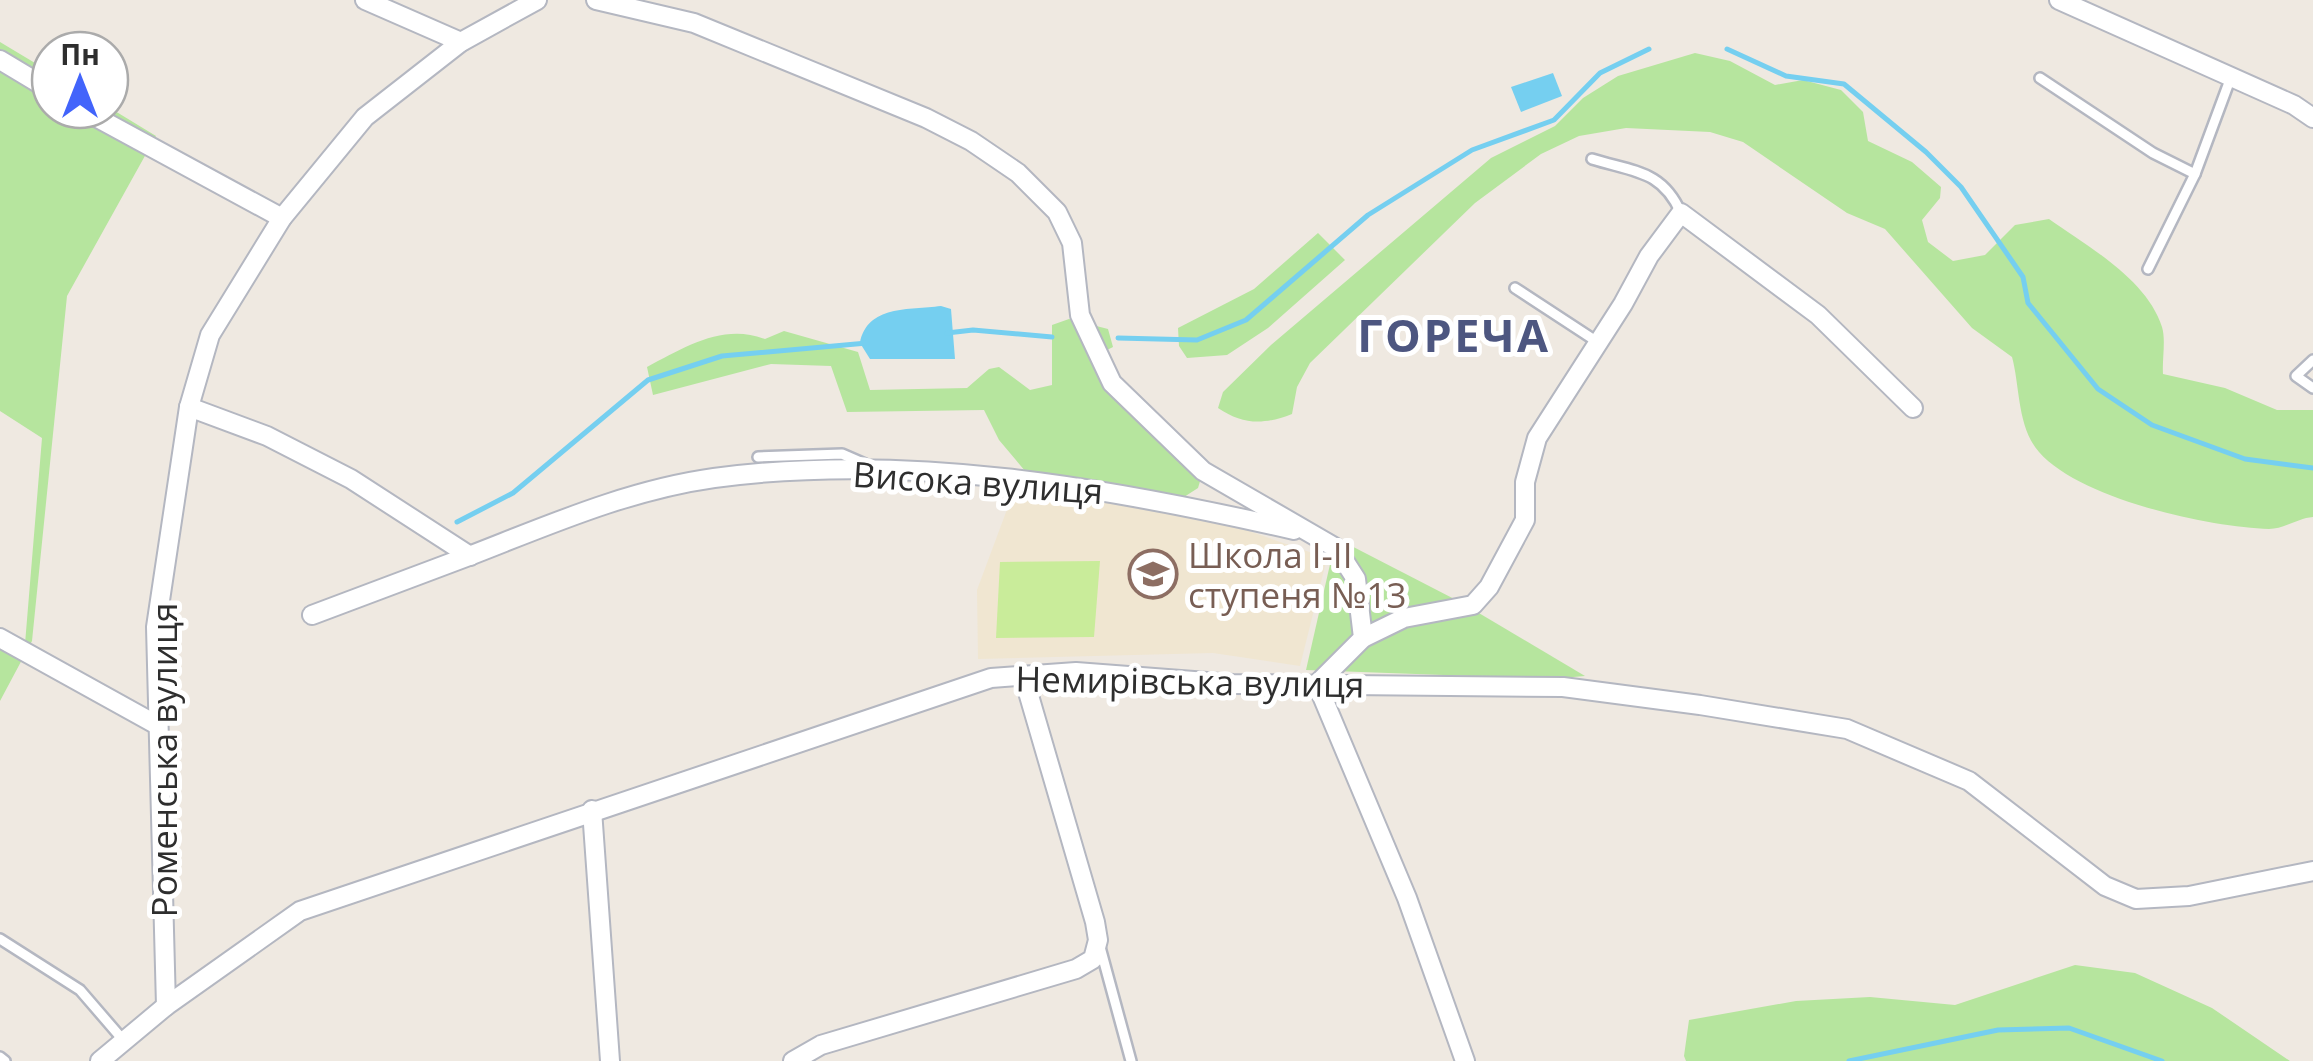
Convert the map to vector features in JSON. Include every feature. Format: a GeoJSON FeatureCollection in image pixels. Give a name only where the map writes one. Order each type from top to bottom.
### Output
{"type":"FeatureCollection","features":[{"type":"Feature","properties":{"kind":"street"},"geometry":{"type":"LineString","coordinates":[[364,0],[461,42]]}},
{"type":"Feature","properties":{"kind":"street","name":"Роменська вулиця"},"geometry":{"type":"LineString","coordinates":[[166,1006],[156,626],[189,407],[210,336],[282,218],[366,117],[461,42],[536,0]]}},
{"type":"Feature","properties":{"kind":"street"},"geometry":{"type":"LineString","coordinates":[[596,0],[694,23],[970,141],[1018,173],[1056,212],[1072,243],[1080,315],[1112,383],[1203,471],[1336,548],[1356,578],[1363,638]]}},
{"type":"Feature","properties":{"kind":"street"},"geometry":{"type":"LineString","coordinates":[[2059,0],[2313,118]]}},
{"type":"Feature","properties":{"kind":"street"},"geometry":{"type":"LineString","coordinates":[[0,60],[30,78]]}},
{"type":"Feature","properties":{"kind":"street"},"geometry":{"type":"LineString","coordinates":[[120,130],[282,218]]}},
{"type":"Feature","properties":{"kind":"street"},"geometry":{"type":"LineString","coordinates":[[1466,1061],[1407,898],[1317,684],[1363,638],[1404,618],[1473,605],[1489,587],[1525,520],[1525,482],[1536,438],[1681,213],[1818,315],[1913,408]]}},
{"type":"Feature","properties":{"kind":"street"},"geometry":{"type":"LineString","coordinates":[[189,407],[268,436],[350,478],[470,556]]}},
{"type":"Feature","properties":{"kind":"street","name":"Висока вулиця"},"geometry":{"type":"LineString","coordinates":[[312,614],[584,510],[714,478],[877,468],[1153,498],[1314,535]]}},
{"type":"Feature","properties":{"kind":"street"},"geometry":{"type":"LineString","coordinates":[[0,638],[156,725]]}},
{"type":"Feature","properties":{"kind":"street","name":"Немирівська вулиця"},"geometry":{"type":"LineString","coordinates":[[100,1061],[166,1006],[300,911],[990,678],[1022,675],[1076,672],[1232,684],[1563,686],[1847,729],[1968,781],[2105,886],[2136,899],[2189,896],[2313,871]]}},
{"type":"Feature","properties":{"kind":"street"},"geometry":{"type":"LineString","coordinates":[[793,1061],[820,1045],[1076,969],[1092,959],[1098,940],[1022,675]]}},
{"type":"Feature","properties":{"kind":"street"},"geometry":{"type":"LineString","coordinates":[[592,810],[610,1061]]}},
{"type":"Feature","properties":{"kind":"lane"},"geometry":{"type":"LineString","coordinates":[[2148,269],[2195,174],[2230,77]]}},
{"type":"Feature","properties":{"kind":"lane"},"geometry":{"type":"LineString","coordinates":[[2040,78],[2153,153],[2195,174]]}},
{"type":"Feature","properties":{"kind":"lane"},"geometry":{"type":"LineString","coordinates":[[1592,159],[1656,179],[1671,190],[1681,213]]}},
{"type":"Feature","properties":{"kind":"lane"},"geometry":{"type":"LineString","coordinates":[[1515,288],[1596,341]]}},
{"type":"Feature","properties":{"kind":"lane"},"geometry":{"type":"LineString","coordinates":[[2313,360],[2296,376],[2313,388]]}},
{"type":"Feature","properties":{"kind":"lane"},"geometry":{"type":"LineString","coordinates":[[758,456],[842,454],[877,468]]}},
{"type":"Feature","properties":{"kind":"lane"},"geometry":{"type":"LineString","coordinates":[[0,939],[80,990],[125,1042]]}},
{"type":"Feature","properties":{"kind":"lane"},"geometry":{"type":"LineString","coordinates":[[1098,940],[1131,1061]]}},
{"type":"Feature","properties":{"kind":"shaded area","name":"Школа I-II ступеня №13"},"geometry":{"type":"Polygon","coordinates":[[[1015,488],[1205,516],[1327,558],[1300,666],[1213,653],[978,659],[977,590],[1015,488]]]}},
{"type":"Feature","properties":{"kind":"green space"},"geometry":{"type":"Polygon","coordinates":[[[0,42],[30,60],[30,130],[130,130],[130,120],[156,136],[67,296],[32,641],[0,701],[0,629],[25,644],[42,438],[0,411],[0,42]]]}},
{"type":"Feature","properties":{"kind":"green space"},"geometry":{"type":"Polygon","coordinates":[[[1695,53],[1730,61],[1775,85],[1803,80],[1841,90],[1863,112],[1868,141],[1912,162],[1941,187],[1940,198],[1922,220],[1928,242],[1953,261],[1985,255],[2015,225],[2049,219],[2114,265],[2143,294],[2162,327],[2163,374],[2225,388],[2277,410],[2313,410],[2313,517],[2269,529],[2213,523],[2114,496],[2058,469],[2039,452],[2027,431],[2012,357],[1972,328],[1885,229],[1847,213],[1743,142],[1710,132],[1626,128],[1579,136],[1541,154],[1475,203],[1310,363],[1297,387],[1292,414],[1254,422],[1218,408],[1223,392],[1271,345],[1491,158],[1555,126],[1583,98],[1618,76],[1695,53]]]}},
{"type":"Feature","properties":{"kind":"green space"},"geometry":{"type":"Polygon","coordinates":[[[1318,233],[1345,260],[1268,328],[1227,355],[1187,358],[1179,346],[1178,328],[1254,289],[1318,233]]]}},
{"type":"Feature","properties":{"kind":"green space"},"geometry":{"type":"Polygon","coordinates":[[[1069,319],[1108,329],[1113,347],[1089,359],[1136,420],[1201,478],[1198,488],[1184,497],[1031,478],[999,440],[984,410],[847,412],[831,366],[771,364],[653,395],[647,367],[704,339],[734,334],[765,339],[784,331],[858,352],[870,390],[967,388],[989,369],[999,367],[1030,390],[1052,385],[1052,325],[1069,319]]]}},
{"type":"Feature","properties":{"kind":"green space"},"geometry":{"type":"Polygon","coordinates":[[[1336,538],[1462,603],[1585,676],[1550,679],[1306,670],[1336,538]]]}},
{"type":"Feature","properties":{"kind":"green space"},"geometry":{"type":"Polygon","coordinates":[[[1100,561],[1094,637],[996,638],[1000,562],[1100,561]]]}},
{"type":"Feature","properties":{"kind":"green space"},"geometry":{"type":"Polygon","coordinates":[[[2075,965],[2135,973],[2212,1008],[2290,1061],[1686,1061],[1684,1056],[1689,1020],[1796,1001],[1870,997],[1955,1005],[2075,965]]]}},
{"type":"Feature","properties":{"kind":"water"},"geometry":{"type":"Polygon","coordinates":[[[1553,73],[1562,96],[1521,112],[1511,87],[1553,73]]]}},
{"type":"Feature","properties":{"kind":"water"},"geometry":{"type":"Polygon","coordinates":[[[903,309],[951,309],[955,359],[870,359],[860,343],[864,331],[880,316],[903,309]]]}},
{"type":"Feature","properties":{"kind":"waterway"},"geometry":{"type":"LineString","coordinates":[[1118,338],[1197,340],[1246,320],[1368,215],[1472,150],[1554,120],[1600,73],[1649,49]]}},
{"type":"Feature","properties":{"kind":"waterway"},"geometry":{"type":"LineString","coordinates":[[1727,49],[1786,76],[1844,84],[1926,152],[1961,187],[2023,277],[2028,303],[2098,389],[2152,425],[2245,459],[2313,468]]}},
{"type":"Feature","properties":{"kind":"waterway"},"geometry":{"type":"LineString","coordinates":[[947,333],[973,330],[1052,337]]}},
{"type":"Feature","properties":{"kind":"waterway"},"geometry":{"type":"LineString","coordinates":[[457,522],[513,493],[648,380],[722,356],[867,343]]}},
{"type":"Feature","properties":{"kind":"waterway"},"geometry":{"type":"LineString","coordinates":[[1849,1061],[1998,1030],[2069,1028],[2162,1061]]}},
{"type":"Feature","properties":{"kind":"place","name":"Школа I-II ступеня №13"},"geometry":{"type":"Point","coordinates":[1153,574]}},
{"type":"Feature","properties":{"kind":"district","name":"ГОРЕЧА"},"geometry":{"type":"Point","coordinates":[1454,334]}}]}
